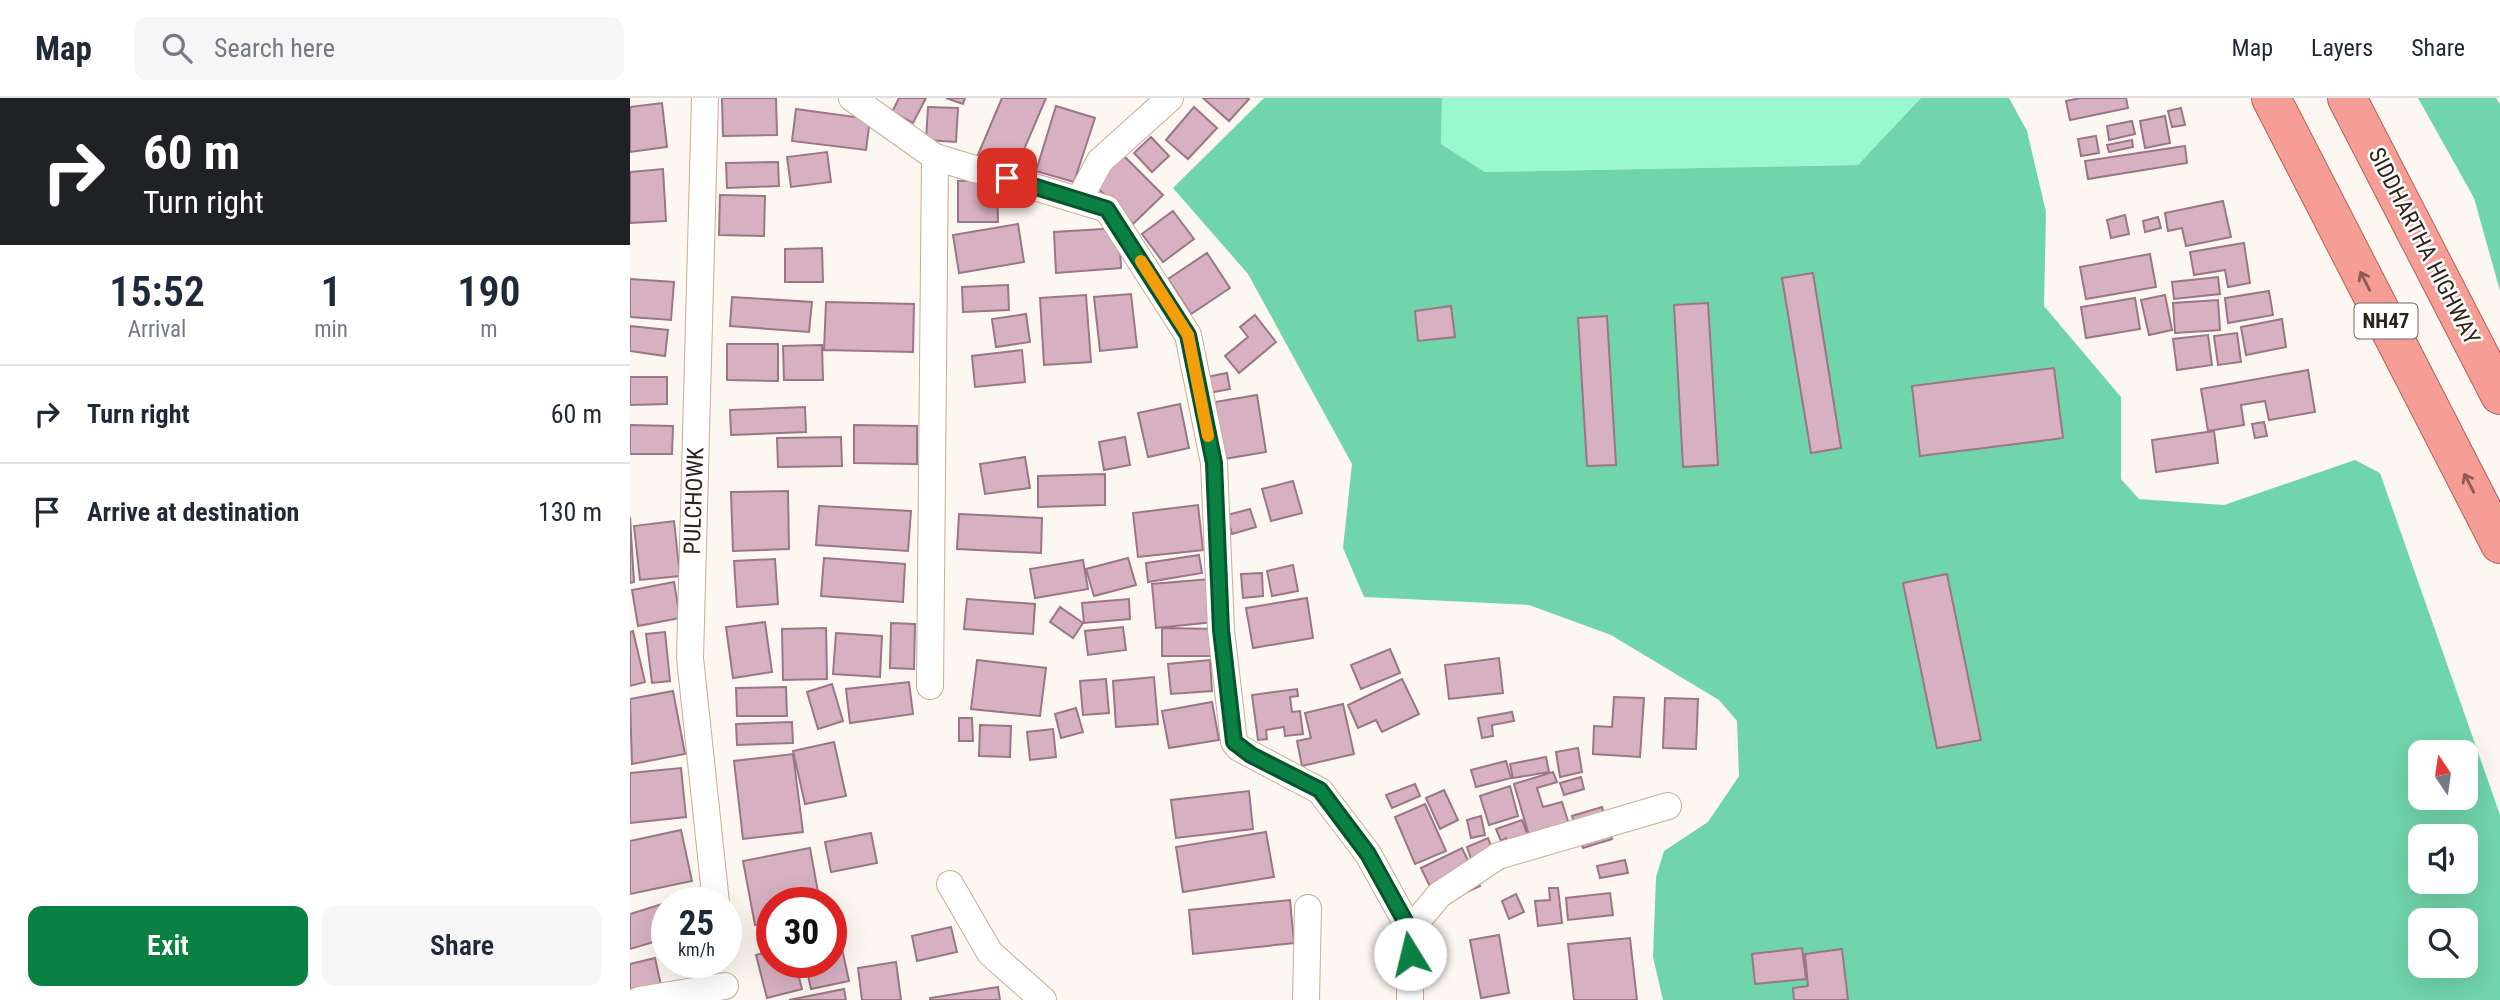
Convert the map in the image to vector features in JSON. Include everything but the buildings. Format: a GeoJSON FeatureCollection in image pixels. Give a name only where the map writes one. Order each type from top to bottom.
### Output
{"type":"FeatureCollection","features":[{"type":"Feature","properties":{"kind":"highway","name":"NH47"},"geometry":{"type":"LineString","coordinates":[[2271,98],[2500,544]]}},
{"type":"Feature","properties":{"kind":"highway","name":"SIDDHARTHA HIGHWAY"},"geometry":{"type":"LineString","coordinates":[[2347,98],[2500,395]]}},
{"type":"Feature","properties":{"kind":"street","name":"PULCHOWK"},"geometry":{"type":"LineString","coordinates":[[705,98],[690,658],[714,887]]}},
{"type":"Feature","properties":{"kind":"street"},"geometry":{"type":"LineString","coordinates":[[852,98],[935,156],[1107,209],[1188,335],[1214,463],[1221,630],[1234,742],[1251,755],[1320,790],[1368,854],[1410,930],[1410,1000]]}},
{"type":"Feature","properties":{"kind":"street"},"geometry":{"type":"LineString","coordinates":[[1079,200],[1100,162],[1170,98]]}},
{"type":"Feature","properties":{"kind":"street"},"geometry":{"type":"LineString","coordinates":[[930,687],[935,156]]}},
{"type":"Feature","properties":{"kind":"street"},"geometry":{"type":"LineString","coordinates":[[1410,930],[1439,895],[1498,856],[1668,806]]}},
{"type":"Feature","properties":{"kind":"street"},"geometry":{"type":"LineString","coordinates":[[950,884],[990,953],[1043,1000]]}},
{"type":"Feature","properties":{"kind":"street"},"geometry":{"type":"LineString","coordinates":[[1306,1000],[1308,908]]}},
{"type":"Feature","properties":{"kind":"street"},"geometry":{"type":"LineString","coordinates":[[639,1000],[724,983]]}},
{"type":"Feature","properties":{"kind":"green space"},"geometry":{"type":"Polygon","coordinates":[[[1264,98],[1442,98],[1441,144],[1485,172],[1858,165],[1921,98],[2009,98],[2027,131],[2046,212],[2044,306],[2121,397],[2121,479],[2139,499],[2224,505],[2355,460],[2380,473],[2474,740],[2408,740],[2408,810],[2478,810],[2478,752],[2500,815],[2500,1000],[1663,1000],[1653,957],[1656,877],[1664,851],[1708,822],[1739,776],[1737,721],[1719,700],[1611,635],[1529,605],[1364,597],[1343,548],[1352,464],[1248,274],[1173,188],[1264,98]]]}},
{"type":"Feature","properties":{"kind":"green space"},"geometry":{"type":"Polygon","coordinates":[[[1442,98],[1921,98],[1859,165],[1485,172],[1441,144],[1442,98]]]}},
{"type":"Feature","properties":{"kind":"green space"},"geometry":{"type":"Polygon","coordinates":[[[2418,98],[2496,98],[2500,104],[2500,291],[2474,198],[2418,98]]]}},
{"type":"Feature","properties":{"kind":"slow traffic"},"geometry":{"type":"LineString","coordinates":[[1141,261],[1188,335],[1208,436]]}},
{"type":"Feature","properties":{"kind":"route"},"geometry":{"type":"LineString","coordinates":[[1007,178],[1107,209],[1188,335],[1214,463],[1221,630],[1234,742],[1251,755],[1320,790],[1368,854],[1410,930],[1410,954]]}}]}
